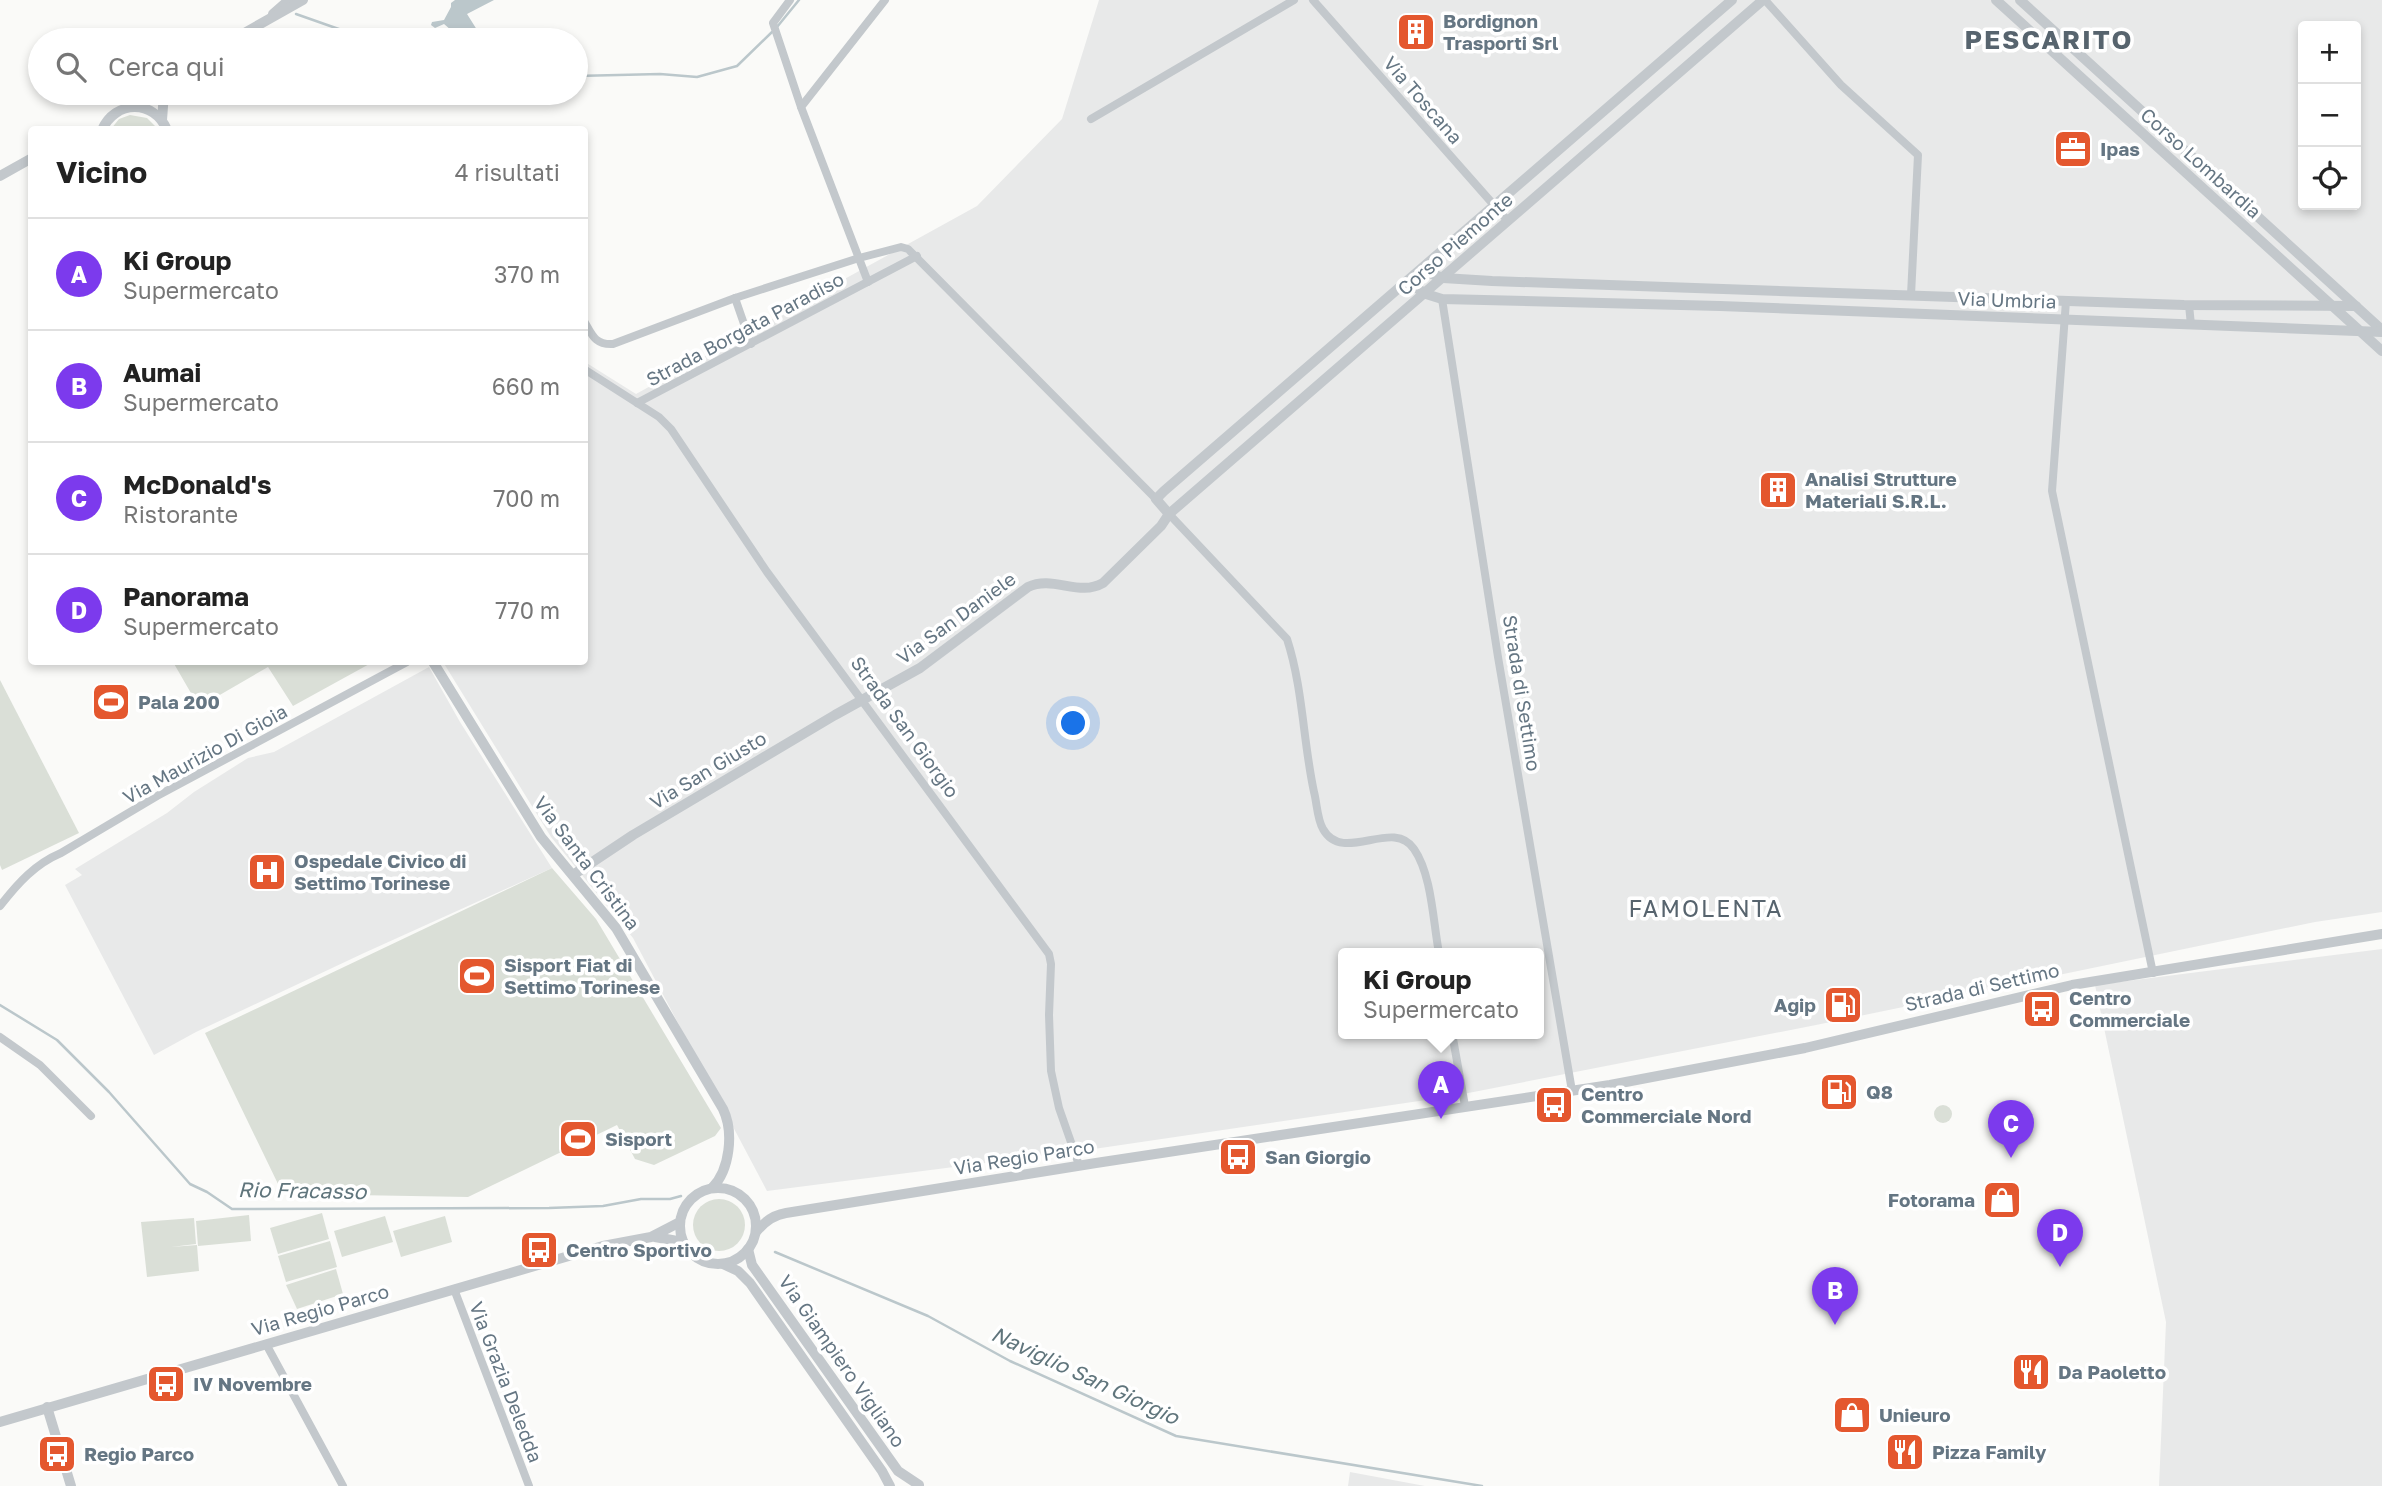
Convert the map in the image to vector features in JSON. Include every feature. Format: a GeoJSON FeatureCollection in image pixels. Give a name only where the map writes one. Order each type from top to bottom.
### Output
{"type":"FeatureCollection","features":[{"type":"Feature","properties":{"kind":"street"},"geometry":{"type":"LineString","coordinates":[[268,19],[289,0]]}},
{"type":"Feature","properties":{"kind":"street"},"geometry":{"type":"LineString","coordinates":[[253,28],[303,0]]}},
{"type":"Feature","properties":{"kind":"street","name":"Strada Borgata Paradiso"},"geometry":{"type":"LineString","coordinates":[[790,0],[773,23],[801,107],[868,282]]}},
{"type":"Feature","properties":{"kind":"street"},"geometry":{"type":"LineString","coordinates":[[801,107],[885,0]]}},
{"type":"Feature","properties":{"kind":"street"},"geometry":{"type":"LineString","coordinates":[[1091,119],[1294,0]]}},
{"type":"Feature","properties":{"kind":"street","name":"Via Toscana"},"geometry":{"type":"LineString","coordinates":[[1313,0],[1508,221]]}},
{"type":"Feature","properties":{"kind":"street"},"geometry":{"type":"LineString","coordinates":[[1764,0],[1842,85],[1918,155],[1911,295]]}},
{"type":"Feature","properties":{"kind":"street","name":"Corso Piemonte"},"geometry":{"type":"LineString","coordinates":[[1169,514],[1764,0]]}},
{"type":"Feature","properties":{"kind":"street","name":"Corso Lombardia"},"geometry":{"type":"LineString","coordinates":[[1996,0],[2382,351]]}},
{"type":"Feature","properties":{"kind":"street","name":"Corso Lombardia"},"geometry":{"type":"LineString","coordinates":[[2020,0],[2382,331]]}},
{"type":"Feature","properties":{"kind":"street"},"geometry":{"type":"LineString","coordinates":[[1731,1],[1744,16]]}},
{"type":"Feature","properties":{"kind":"street","name":"Corso Piemonte"},"geometry":{"type":"LineString","coordinates":[[1156,499],[1731,1]]}},
{"type":"Feature","properties":{"kind":"street"},"geometry":{"type":"LineString","coordinates":[[1680,45],[1694,60]]}},
{"type":"Feature","properties":{"kind":"street"},"geometry":{"type":"LineString","coordinates":[[2063,60],[2073,48]]}},
{"type":"Feature","properties":{"kind":"street"},"geometry":{"type":"LineString","coordinates":[[164,105],[164,125]]}},
{"type":"Feature","properties":{"kind":"street"},"geometry":{"type":"LineString","coordinates":[[104,126],[118,110],[134,106],[156,114],[164,125]]}},
{"type":"Feature","properties":{"kind":"street"},"geometry":{"type":"LineString","coordinates":[[0,176],[28,160]]}},
{"type":"Feature","properties":{"kind":"street"},"geometry":{"type":"LineString","coordinates":[[2260,240],[2272,229]]}},
{"type":"Feature","properties":{"kind":"street"},"geometry":{"type":"LineString","coordinates":[[588,328],[595,340],[603,345],[613,344],[735,298],[859,258],[901,247],[908,248],[1156,499],[1287,639],[1295,664],[1311,779],[1322,827],[1329,837],[1344,844],[1396,837],[1413,846],[1424,869],[1438,948]]}},
{"type":"Feature","properties":{"kind":"street","name":"Strada Borgata Paradiso"},"geometry":{"type":"LineString","coordinates":[[637,402],[917,256]]}},
{"type":"Feature","properties":{"kind":"street","name":"Via Umbria"},"geometry":{"type":"LineString","coordinates":[[1421,271],[1443,278],[1563,284],[2189,305],[2356,306]]}},
{"type":"Feature","properties":{"kind":"street","name":"Via Umbria"},"geometry":{"type":"LineString","coordinates":[[1407,282],[1442,299],[1720,306],[2382,331]]}},
{"type":"Feature","properties":{"kind":"street"},"geometry":{"type":"LineString","coordinates":[[1563,284],[1565,302]]}},
{"type":"Feature","properties":{"kind":"street"},"geometry":{"type":"LineString","coordinates":[[1720,306],[1721,289]]}},
{"type":"Feature","properties":{"kind":"street"},"geometry":{"type":"LineString","coordinates":[[1821,310],[1822,292]]}},
{"type":"Feature","properties":{"kind":"street"},"geometry":{"type":"LineString","coordinates":[[735,298],[751,344]]}},
{"type":"Feature","properties":{"kind":"street","name":"Strada di Settimo"},"geometry":{"type":"LineString","coordinates":[[1442,299],[1498,657],[1573,1091]]}},
{"type":"Feature","properties":{"kind":"street"},"geometry":{"type":"LineString","coordinates":[[2066,301],[2052,491],[2153,972]]}},
{"type":"Feature","properties":{"kind":"street"},"geometry":{"type":"LineString","coordinates":[[2189,305],[2191,325]]}},
{"type":"Feature","properties":{"kind":"street","name":"Strada San Giorgio"},"geometry":{"type":"LineString","coordinates":[[588,371],[659,417],[671,429],[767,572],[1049,954],[1052,964],[1049,1015],[1051,1071],[1059,1108],[1079,1165]]}},
{"type":"Feature","properties":{"kind":"street"},"geometry":{"type":"LineString","coordinates":[[1237,429],[1250,444]]}},
{"type":"Feature","properties":{"kind":"street","name":"Via San Daniele"},"geometry":{"type":"LineString","coordinates":[[863,700],[920,668],[1031,585],[1046,582],[1092,589],[1103,583],[1161,526],[1169,514]]}},
{"type":"Feature","properties":{"kind":"street","name":"Via Maurizio Di Gioia"},"geometry":{"type":"LineString","coordinates":[[0,906],[21,879],[46,859],[61,853],[157,796],[401,665]]}},
{"type":"Feature","properties":{"kind":"street","name":"Via Santa Cristina"},"geometry":{"type":"LineString","coordinates":[[435,665],[541,837],[617,928],[723,1109],[729,1134],[725,1166],[722,1177],[712,1188]]}},
{"type":"Feature","properties":{"kind":"street","name":"Via San Giusto"},"geometry":{"type":"LineString","coordinates":[[573,875],[633,835],[863,700]]}},
{"type":"Feature","properties":{"kind":"street","name":"Strada di Settimo"},"geometry":{"type":"LineString","coordinates":[[1277,1135],[1573,1091],[1805,1048],[2072,985],[2382,934]]}},
{"type":"Feature","properties":{"kind":"street"},"geometry":{"type":"LineString","coordinates":[[0,1037],[40,1065],[91,1116]]}},
{"type":"Feature","properties":{"kind":"street"},"geometry":{"type":"LineString","coordinates":[[1453,1039],[1465,1106]]}},
{"type":"Feature","properties":{"kind":"street","name":"Via Regio Parco"},"geometry":{"type":"LineString","coordinates":[[755,1232],[763,1223],[777,1215],[1277,1135]]}},
{"type":"Feature","properties":{"kind":"street"},"geometry":{"type":"LineString","coordinates":[[725,1166],[739,1194],[751,1208],[755,1232],[748,1249],[735,1260],[723,1264],[700,1259],[690,1252],[683,1242],[680,1222],[683,1210],[690,1200],[700,1192],[712,1188],[739,1194]]}},
{"type":"Feature","properties":{"kind":"street","name":"Via Regio Parco"},"geometry":{"type":"LineString","coordinates":[[751,1208],[777,1215]]}},
{"type":"Feature","properties":{"kind":"street","name":"Via Regio Parco"},"geometry":{"type":"LineString","coordinates":[[651,1237],[680,1222]]}},
{"type":"Feature","properties":{"kind":"street","name":"Via Regio Parco"},"geometry":{"type":"LineString","coordinates":[[0,1422],[603,1246],[651,1237],[683,1242]]}},
{"type":"Feature","properties":{"kind":"street","name":"Via Giampiero Vigliano"},"geometry":{"type":"LineString","coordinates":[[748,1249],[752,1265],[898,1471],[920,1486]]}},
{"type":"Feature","properties":{"kind":"street","name":"Via Giampiero Vigliano"},"geometry":{"type":"LineString","coordinates":[[723,1264],[738,1271],[750,1283],[890,1486]]}},
{"type":"Feature","properties":{"kind":"street","name":"Via Grazia Deledda"},"geometry":{"type":"LineString","coordinates":[[454,1289],[528,1486]]}},
{"type":"Feature","properties":{"kind":"street"},"geometry":{"type":"LineString","coordinates":[[266,1344],[343,1486]]}},
{"type":"Feature","properties":{"kind":"street"},"geometry":{"type":"LineString","coordinates":[[47,1407],[72,1486]]}},
{"type":"Feature","properties":{"kind":"street"},"geometry":{"type":"LineString","coordinates":[[907,1486],[920,1486]]}},
{"type":"Feature","properties":{"kind":"shaded area"},"geometry":{"type":"Polygon","coordinates":[[[455,0],[494,0],[467,14],[476,28],[449,28],[444,24],[435,28],[431,25],[432,22],[444,20],[455,0]]]}},
{"type":"Feature","properties":{"kind":"shaded area"},"geometry":{"type":"Polygon","coordinates":[[[1099,0],[2382,0],[2382,912],[2315,922],[1816,1025],[1453,1096],[1087,1150],[767,1191],[633,938],[551,837],[445,665],[588,665],[588,364],[636,394],[977,206],[1062,119],[1099,0]]]}},
{"type":"Feature","properties":{"kind":"shaded area"},"geometry":{"type":"Polygon","coordinates":[[[130,115],[147,118],[155,126],[113,126],[119,119],[130,115]]]}},
{"type":"Feature","properties":{"kind":"shaded area"},"geometry":{"type":"Polygon","coordinates":[[[175,665],[368,665],[293,706],[268,667],[199,707],[175,665]]]}},
{"type":"Feature","properties":{"kind":"shaded area"},"geometry":{"type":"Polygon","coordinates":[[[429,667],[460,722],[552,868],[364,953],[196,1032],[154,1055],[65,885],[82,875],[75,869],[167,813],[194,792],[248,758],[274,752],[429,667]]]}},
{"type":"Feature","properties":{"kind":"shaded area"},"geometry":{"type":"Polygon","coordinates":[[[0,680],[79,833],[2,870],[0,865],[0,680]]]}},
{"type":"Feature","properties":{"kind":"shaded area","name":"Sisport Fiat di Settimo Torinese"},"geometry":{"type":"Polygon","coordinates":[[[552,868],[596,919],[721,1128],[715,1136],[654,1165],[635,1159],[617,1125],[468,1197],[297,1194],[279,1186],[205,1033],[552,868]]]}},
{"type":"Feature","properties":{"kind":"shaded area"},"geometry":{"type":"Polygon","coordinates":[[[2382,949],[2382,1486],[2159,1486],[2166,1322],[2095,985],[2382,949]]]}},
{"type":"Feature","properties":{"kind":"shaded area"},"geometry":{"type":"Polygon","coordinates":[[[1939,1105],[1947,1105],[1952,1114],[1950,1121],[1939,1123],[1934,1118],[1934,1110],[1939,1105]]]}},
{"type":"Feature","properties":{"kind":"shaded area"},"geometry":{"type":"Polygon","coordinates":[[[719,1199],[729,1201],[737,1207],[743,1215],[743,1235],[737,1243],[729,1249],[719,1251],[709,1249],[701,1243],[695,1235],[693,1225],[695,1215],[701,1207],[709,1201],[719,1199]]]}},
{"type":"Feature","properties":{"kind":"shaded area"},"geometry":{"type":"Polygon","coordinates":[[[322,1213],[329,1239],[278,1254],[270,1228],[322,1213]]]}},
{"type":"Feature","properties":{"kind":"shaded area"},"geometry":{"type":"Polygon","coordinates":[[[249,1215],[251,1241],[198,1246],[196,1221],[249,1215]]]}},
{"type":"Feature","properties":{"kind":"shaded area"},"geometry":{"type":"Polygon","coordinates":[[[385,1216],[393,1242],[342,1257],[334,1231],[385,1216]]]}},
{"type":"Feature","properties":{"kind":"shaded area"},"geometry":{"type":"Polygon","coordinates":[[[445,1216],[452,1242],[401,1257],[393,1231],[445,1216]]]}},
{"type":"Feature","properties":{"kind":"shaded area"},"geometry":{"type":"Polygon","coordinates":[[[194,1218],[196,1244],[171,1247],[197,1245],[199,1271],[147,1277],[141,1222],[194,1218]]]}},
{"type":"Feature","properties":{"kind":"shaded area"},"geometry":{"type":"Polygon","coordinates":[[[330,1241],[337,1267],[286,1282],[278,1256],[330,1241]]]}},
{"type":"Feature","properties":{"kind":"shaded area"},"geometry":{"type":"Polygon","coordinates":[[[336,1269],[343,1294],[297,1309],[286,1285],[336,1269]]]}},
{"type":"Feature","properties":{"kind":"shaded area"},"geometry":{"type":"Polygon","coordinates":[[[1350,1472],[1425,1486],[1348,1486],[1350,1472]]]}},
{"type":"Feature","properties":{"kind":"waterway"},"geometry":{"type":"LineString","coordinates":[[777,27],[799,0]]}},
{"type":"Feature","properties":{"kind":"waterway"},"geometry":{"type":"LineString","coordinates":[[296,14],[336,28]]}},
{"type":"Feature","properties":{"kind":"waterway"},"geometry":{"type":"LineString","coordinates":[[588,76],[660,74],[697,77],[737,66],[772,32]]}},
{"type":"Feature","properties":{"kind":"waterway","name":"Rio Fracasso"},"geometry":{"type":"LineString","coordinates":[[0,1005],[57,1040],[109,1092],[190,1184],[232,1209],[549,1208],[603,1206],[641,1199],[670,1199],[681,1196]]}},
{"type":"Feature","properties":{"kind":"waterway","name":"Naviglio San Giorgio"},"geometry":{"type":"LineString","coordinates":[[775,1252],[928,1316],[1010,1361],[1176,1436],[1482,1486]]}},
{"type":"Feature","properties":{"kind":"place","name":"Bordignon Trasporti Srl"},"geometry":{"type":"Point","coordinates":[1416,32]}},
{"type":"Feature","properties":{"kind":"place","name":"Ipas"},"geometry":{"type":"Point","coordinates":[2073,149]}},
{"type":"Feature","properties":{"kind":"place","name":"Analisi Strutture Materiali S.R.L."},"geometry":{"type":"Point","coordinates":[1778,490]}},
{"type":"Feature","properties":{"kind":"place","name":"Pala 200"},"geometry":{"type":"Point","coordinates":[111,702]}},
{"type":"Feature","properties":{"kind":"place","name":"Ospedale Civico di Settimo Torinese"},"geometry":{"type":"Point","coordinates":[267,872]}},
{"type":"Feature","properties":{"kind":"place","name":"Sisport Fiat di Settimo Torinese"},"geometry":{"type":"Point","coordinates":[477,976]}},
{"type":"Feature","properties":{"kind":"place","name":"Agip"},"geometry":{"type":"Point","coordinates":[1843,1005]}},
{"type":"Feature","properties":{"kind":"place","name":"Centro Commerciale"},"geometry":{"type":"Point","coordinates":[2042,1009]}},
{"type":"Feature","properties":{"kind":"place","name":"Q8"},"geometry":{"type":"Point","coordinates":[1839,1092]}},
{"type":"Feature","properties":{"kind":"place","name":"Centro Commerciale Nord"},"geometry":{"type":"Point","coordinates":[1554,1105]}},
{"type":"Feature","properties":{"kind":"place","name":"Ki Group"},"geometry":{"type":"Point","coordinates":[1441,1119]}},
{"type":"Feature","properties":{"kind":"place","name":"Sisport"},"geometry":{"type":"Point","coordinates":[578,1139]}},
{"type":"Feature","properties":{"kind":"place","name":"San Giorgio"},"geometry":{"type":"Point","coordinates":[1238,1157]}},
{"type":"Feature","properties":{"kind":"place","name":"McDonald's"},"geometry":{"type":"Point","coordinates":[2011,1158]}},
{"type":"Feature","properties":{"kind":"place","name":"Fotorama"},"geometry":{"type":"Point","coordinates":[2002,1200]}},
{"type":"Feature","properties":{"kind":"place","name":"Centro Sportivo"},"geometry":{"type":"Point","coordinates":[539,1250]}},
{"type":"Feature","properties":{"kind":"place","name":"Panorama"},"geometry":{"type":"Point","coordinates":[2060,1267]}},
{"type":"Feature","properties":{"kind":"place","name":"Aumai"},"geometry":{"type":"Point","coordinates":[1835,1325]}},
{"type":"Feature","properties":{"kind":"place","name":"Da Paoletto"},"geometry":{"type":"Point","coordinates":[2031,1372]}},
{"type":"Feature","properties":{"kind":"place","name":"IV Novembre"},"geometry":{"type":"Point","coordinates":[166,1384]}},
{"type":"Feature","properties":{"kind":"place","name":"Unieuro"},"geometry":{"type":"Point","coordinates":[1852,1415]}},
{"type":"Feature","properties":{"kind":"place","name":"Pizza Family"},"geometry":{"type":"Point","coordinates":[1905,1452]}},
{"type":"Feature","properties":{"kind":"place","name":"Regio Parco"},"geometry":{"type":"Point","coordinates":[57,1454]}},
{"type":"Feature","properties":{"kind":"district","name":"PESCARITO"},"geometry":{"type":"Point","coordinates":[2049,40]}},
{"type":"Feature","properties":{"kind":"district","name":"FAMOLENTA"},"geometry":{"type":"Point","coordinates":[1706,909]}}]}
